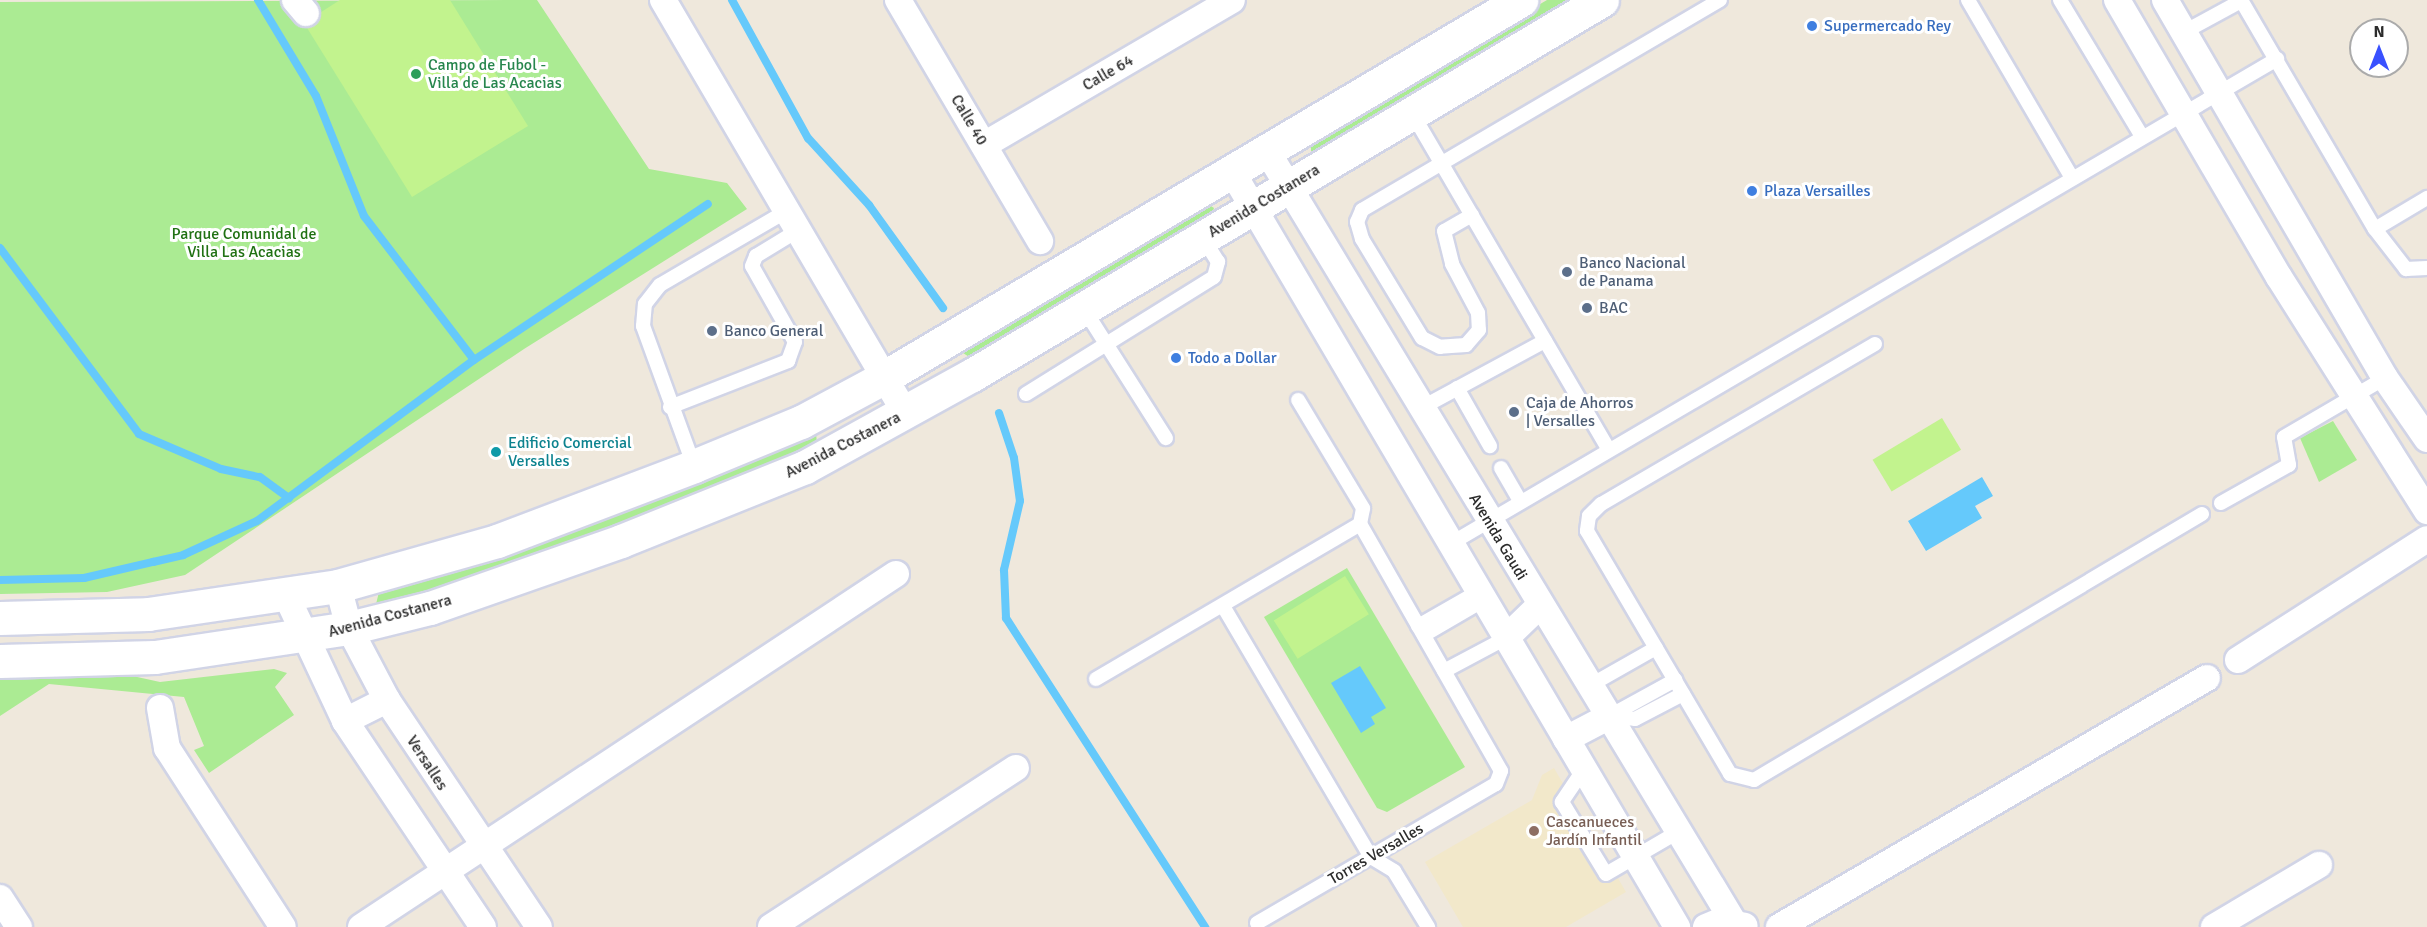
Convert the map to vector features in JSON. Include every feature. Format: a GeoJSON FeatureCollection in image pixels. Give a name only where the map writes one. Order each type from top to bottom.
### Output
{"type":"FeatureCollection","features":[{"type":"Feature","properties":{"kind":"street"},"geometry":{"type":"LineString","coordinates":[[663,0],[905,413]]}},
{"type":"Feature","properties":{"kind":"street","name":"Calle 40"},"geometry":{"type":"LineString","coordinates":[[898,0],[1040,241]]}},
{"type":"Feature","properties":{"kind":"street","name":"Calle 64"},"geometry":{"type":"LineString","coordinates":[[984,146],[1232,0]]}},
{"type":"Feature","properties":{"kind":"street"},"geometry":{"type":"LineString","coordinates":[[0,618],[148,614],[287,597],[338,586],[497,541],[694,466],[801,422],[883,378],[1521,0]]}},
{"type":"Feature","properties":{"kind":"street","name":"Avenida Costanera"},"geometry":{"type":"LineString","coordinates":[[0,661],[155,657],[303,638],[349,628],[430,608],[621,541],[805,467],[905,413],[1084,309],[1602,0]]}},
{"type":"Feature","properties":{"kind":"street"},"geometry":{"type":"LineString","coordinates":[[2117,0],[2279,277],[2427,511]]}},
{"type":"Feature","properties":{"kind":"street"},"geometry":{"type":"LineString","coordinates":[[2165,0],[2385,378],[2427,439]]}},
{"type":"Feature","properties":{"kind":"street","name":"Avenida Gaudi"},"geometry":{"type":"LineString","coordinates":[[1267,151],[1678,832],[1740,924]]}},
{"type":"Feature","properties":{"kind":"street"},"geometry":{"type":"LineString","coordinates":[[1231,171],[1677,927]]}},
{"type":"Feature","properties":{"kind":"street"},"geometry":{"type":"LineString","coordinates":[[2279,277],[2314,256]]}},
{"type":"Feature","properties":{"kind":"street"},"geometry":{"type":"LineString","coordinates":[[2238,660],[2426,539],[2391,482],[2373,426]]}},
{"type":"Feature","properties":{"kind":"street"},"geometry":{"type":"LineString","coordinates":[[361,927],[896,574]]}},
{"type":"Feature","properties":{"kind":"street","name":"Versalles"},"geometry":{"type":"LineString","coordinates":[[338,586],[349,628],[387,700],[481,848],[539,927]]}},
{"type":"Feature","properties":{"kind":"street"},"geometry":{"type":"LineString","coordinates":[[287,597],[303,638],[345,722],[483,927]]}},
{"type":"Feature","properties":{"kind":"street"},"geometry":{"type":"LineString","coordinates":[[1506,638],[1540,605]]}},
{"type":"Feature","properties":{"kind":"street"},"geometry":{"type":"LineString","coordinates":[[1779,927],[2207,678]]}},
{"type":"Feature","properties":{"kind":"street"},"geometry":{"type":"LineString","coordinates":[[345,722],[387,700]]}},
{"type":"Feature","properties":{"kind":"street"},"geometry":{"type":"LineString","coordinates":[[160,708],[167,748],[283,927]]}},
{"type":"Feature","properties":{"kind":"street"},"geometry":{"type":"LineString","coordinates":[[1566,739],[1608,717]]}},
{"type":"Feature","properties":{"kind":"street"},"geometry":{"type":"LineString","coordinates":[[771,927],[1016,768]]}},
{"type":"Feature","properties":{"kind":"street"},"geometry":{"type":"LineString","coordinates":[[1636,858],[1661,873],[1695,927]]}},
{"type":"Feature","properties":{"kind":"street"},"geometry":{"type":"LineString","coordinates":[[2214,927],[2246,919],[2319,865]]}},
{"type":"Feature","properties":{"kind":"street"},"geometry":{"type":"LineString","coordinates":[[0,898],[19,927]]}},
{"type":"Feature","properties":{"kind":"street"},"geometry":{"type":"LineString","coordinates":[[1706,927],[1740,924]]}},
{"type":"Feature","properties":{"kind":"lane"},"geometry":{"type":"LineString","coordinates":[[1472,215],[1444,231],[1452,264],[1478,313],[1479,330],[1466,345],[1440,347],[1422,338],[1362,239],[1358,222],[1362,210],[1720,0]]}},
{"type":"Feature","properties":{"kind":"lane"},"geometry":{"type":"LineString","coordinates":[[1968,0],[2071,176]]}},
{"type":"Feature","properties":{"kind":"lane"},"geometry":{"type":"LineString","coordinates":[[2060,0],[2141,135]]}},
{"type":"Feature","properties":{"kind":"lane"},"geometry":{"type":"LineString","coordinates":[[2184,32],[2241,0],[2375,228],[2406,269],[2427,268]]}},
{"type":"Feature","properties":{"kind":"lane"},"geometry":{"type":"LineString","coordinates":[[1450,544],[2181,111],[2277,59]]}},
{"type":"Feature","properties":{"kind":"lane"},"geometry":{"type":"LineString","coordinates":[[1412,113],[1608,450]]}},
{"type":"Feature","properties":{"kind":"lane"},"geometry":{"type":"LineString","coordinates":[[2375,228],[2427,198]]}},
{"type":"Feature","properties":{"kind":"lane"},"geometry":{"type":"LineString","coordinates":[[670,407],[788,361],[795,342],[752,266],[756,256],[791,222]]}},
{"type":"Feature","properties":{"kind":"lane"},"geometry":{"type":"LineString","coordinates":[[694,466],[670,407],[643,326],[645,304],[660,285],[791,222]]}},
{"type":"Feature","properties":{"kind":"lane"},"geometry":{"type":"LineString","coordinates":[[1026,394],[1214,277],[1218,262],[1203,238]]}},
{"type":"Feature","properties":{"kind":"lane"},"geometry":{"type":"LineString","coordinates":[[1084,309],[1166,438]]}},
{"type":"Feature","properties":{"kind":"lane"},"geometry":{"type":"LineString","coordinates":[[1421,408],[1545,341]]}},
{"type":"Feature","properties":{"kind":"lane"},"geometry":{"type":"LineString","coordinates":[[1875,344],[1601,504],[1589,516],[1587,531],[1730,774],[1754,780],[2202,514]]}},
{"type":"Feature","properties":{"kind":"lane"},"geometry":{"type":"LineString","coordinates":[[2221,503],[2289,465],[2284,437],[2385,378]]}},
{"type":"Feature","properties":{"kind":"lane"},"geometry":{"type":"LineString","coordinates":[[1458,388],[1490,446]]}},
{"type":"Feature","properties":{"kind":"lane"},"geometry":{"type":"LineString","coordinates":[[1298,400],[1363,508],[1360,524],[1444,671],[1506,638]]}},
{"type":"Feature","properties":{"kind":"lane"},"geometry":{"type":"LineString","coordinates":[[1502,468],[1521,502]]}},
{"type":"Feature","properties":{"kind":"lane"},"geometry":{"type":"LineString","coordinates":[[1096,679],[1360,524]]}},
{"type":"Feature","properties":{"kind":"lane"},"geometry":{"type":"LineString","coordinates":[[1421,631],[1481,595]]}},
{"type":"Feature","properties":{"kind":"lane"},"geometry":{"type":"LineString","coordinates":[[1223,606],[1371,857],[1394,871],[1428,927]]}},
{"type":"Feature","properties":{"kind":"lane"},"geometry":{"type":"LineString","coordinates":[[1589,686],[1656,648]]}},
{"type":"Feature","properties":{"kind":"lane","name":"Torres Versalles"},"geometry":{"type":"LineString","coordinates":[[1257,924],[1496,784],[1501,771],[1444,671]]}},
{"type":"Feature","properties":{"kind":"lane"},"geometry":{"type":"LineString","coordinates":[[1608,717],[1675,680]]}},
{"type":"Feature","properties":{"kind":"lane"},"geometry":{"type":"LineString","coordinates":[[1608,717],[1635,718],[1683,694]]}},
{"type":"Feature","properties":{"kind":"lane"},"geometry":{"type":"LineString","coordinates":[[1584,770],[1562,802],[1606,874],[1678,832]]}},
{"type":"Feature","properties":{"kind":"shaded area","name":"Cascanueces Jardín Infantil"},"geometry":{"type":"Polygon","coordinates":[[[1554,768],[1626,892],[1566,927],[1463,927],[1425,862],[1532,800],[1542,775],[1554,768]]]}},
{"type":"Feature","properties":{"kind":"green space","name":"Campo de Fubol - Villa de Las Acacias"},"geometry":{"type":"Polygon","coordinates":[[[340,0],[450,0],[528,126],[412,197],[304,23],[340,0]]]}},
{"type":"Feature","properties":{"kind":"green space","name":"Parque Comunidal de Villa Las Acacias"},"geometry":{"type":"Polygon","coordinates":[[[537,0],[649,169],[727,183],[747,209],[524,349],[185,575],[107,592],[0,594],[0,2],[537,0]]]}},
{"type":"Feature","properties":{"kind":"green space"},"geometry":{"type":"Polygon","coordinates":[[[1547,0],[1577,0],[1318,153],[1311,151],[1311,139],[1547,0]]]}},
{"type":"Feature","properties":{"kind":"green space"},"geometry":{"type":"Polygon","coordinates":[[[1206,203],[1214,208],[1212,213],[971,358],[963,353],[962,346],[1206,203]]]}},
{"type":"Feature","properties":{"kind":"green space"},"geometry":{"type":"Polygon","coordinates":[[[1942,418],[1961,450],[1892,491],[1873,460],[1942,418]]]}},
{"type":"Feature","properties":{"kind":"green space"},"geometry":{"type":"Polygon","coordinates":[[[2333,421],[2357,460],[2319,482],[2300,438],[2333,421]]]}},
{"type":"Feature","properties":{"kind":"green space"},"geometry":{"type":"Polygon","coordinates":[[[816,433],[817,444],[723,486],[462,582],[376,604],[379,592],[458,569],[816,433]]]}},
{"type":"Feature","properties":{"kind":"green space"},"geometry":{"type":"Polygon","coordinates":[[[1347,568],[1465,767],[1387,812],[1377,808],[1264,617],[1347,568]]]}},
{"type":"Feature","properties":{"kind":"green space"},"geometry":{"type":"Polygon","coordinates":[[[1345,576],[1369,614],[1298,659],[1274,621],[1345,576]]]}},
{"type":"Feature","properties":{"kind":"green space"},"geometry":{"type":"Polygon","coordinates":[[[274,669],[287,673],[275,687],[294,715],[209,773],[194,750],[204,746],[184,697],[49,684],[0,716],[0,676],[119,673],[160,682],[274,669]]]}},
{"type":"Feature","properties":{"kind":"water"},"geometry":{"type":"Polygon","coordinates":[[[1982,477],[1993,496],[1975,506],[1982,518],[1926,551],[1908,521],[1982,477]]]}},
{"type":"Feature","properties":{"kind":"water"},"geometry":{"type":"Polygon","coordinates":[[[1360,666],[1386,708],[1371,717],[1375,724],[1361,733],[1331,683],[1360,666]]]}},
{"type":"Feature","properties":{"kind":"waterway"},"geometry":{"type":"LineString","coordinates":[[258,0],[316,96],[364,216],[474,360]]}},
{"type":"Feature","properties":{"kind":"waterway"},"geometry":{"type":"LineString","coordinates":[[732,0],[808,138],[869,205],[943,308]]}},
{"type":"Feature","properties":{"kind":"waterway"},"geometry":{"type":"LineString","coordinates":[[0,580],[84,578],[183,555],[257,521],[474,360],[708,204]]}},
{"type":"Feature","properties":{"kind":"waterway"},"geometry":{"type":"LineString","coordinates":[[0,248],[139,434],[221,469],[260,477],[289,498]]}},
{"type":"Feature","properties":{"kind":"waterway"},"geometry":{"type":"LineString","coordinates":[[999,413],[1014,458],[1020,501],[1004,570],[1006,618],[1205,927]]}},
{"type":"Feature","properties":{"kind":"place","name":"Supermercado Rey"},"geometry":{"type":"Point","coordinates":[1812,26]}},
{"type":"Feature","properties":{"kind":"place","name":"Campo de Fubol - Villa de Las Acacias"},"geometry":{"type":"Point","coordinates":[416,74]}},
{"type":"Feature","properties":{"kind":"place","name":"Plaza Versailles"},"geometry":{"type":"Point","coordinates":[1752,191]}},
{"type":"Feature","properties":{"kind":"place","name":"Banco Nacional de Panama"},"geometry":{"type":"Point","coordinates":[1567,272]}},
{"type":"Feature","properties":{"kind":"place","name":"BAC"},"geometry":{"type":"Point","coordinates":[1587,308]}},
{"type":"Feature","properties":{"kind":"place","name":"Banco General"},"geometry":{"type":"Point","coordinates":[712,331]}},
{"type":"Feature","properties":{"kind":"place","name":"Todo a Dollar"},"geometry":{"type":"Point","coordinates":[1176,358]}},
{"type":"Feature","properties":{"kind":"place","name":"Caja de Ahorros | Versalles"},"geometry":{"type":"Point","coordinates":[1514,412]}},
{"type":"Feature","properties":{"kind":"place","name":"Edificio Comercial Versalles"},"geometry":{"type":"Point","coordinates":[496,452]}},
{"type":"Feature","properties":{"kind":"place","name":"Cascanueces Jardín Infantil"},"geometry":{"type":"Point","coordinates":[1534,831]}}]}
